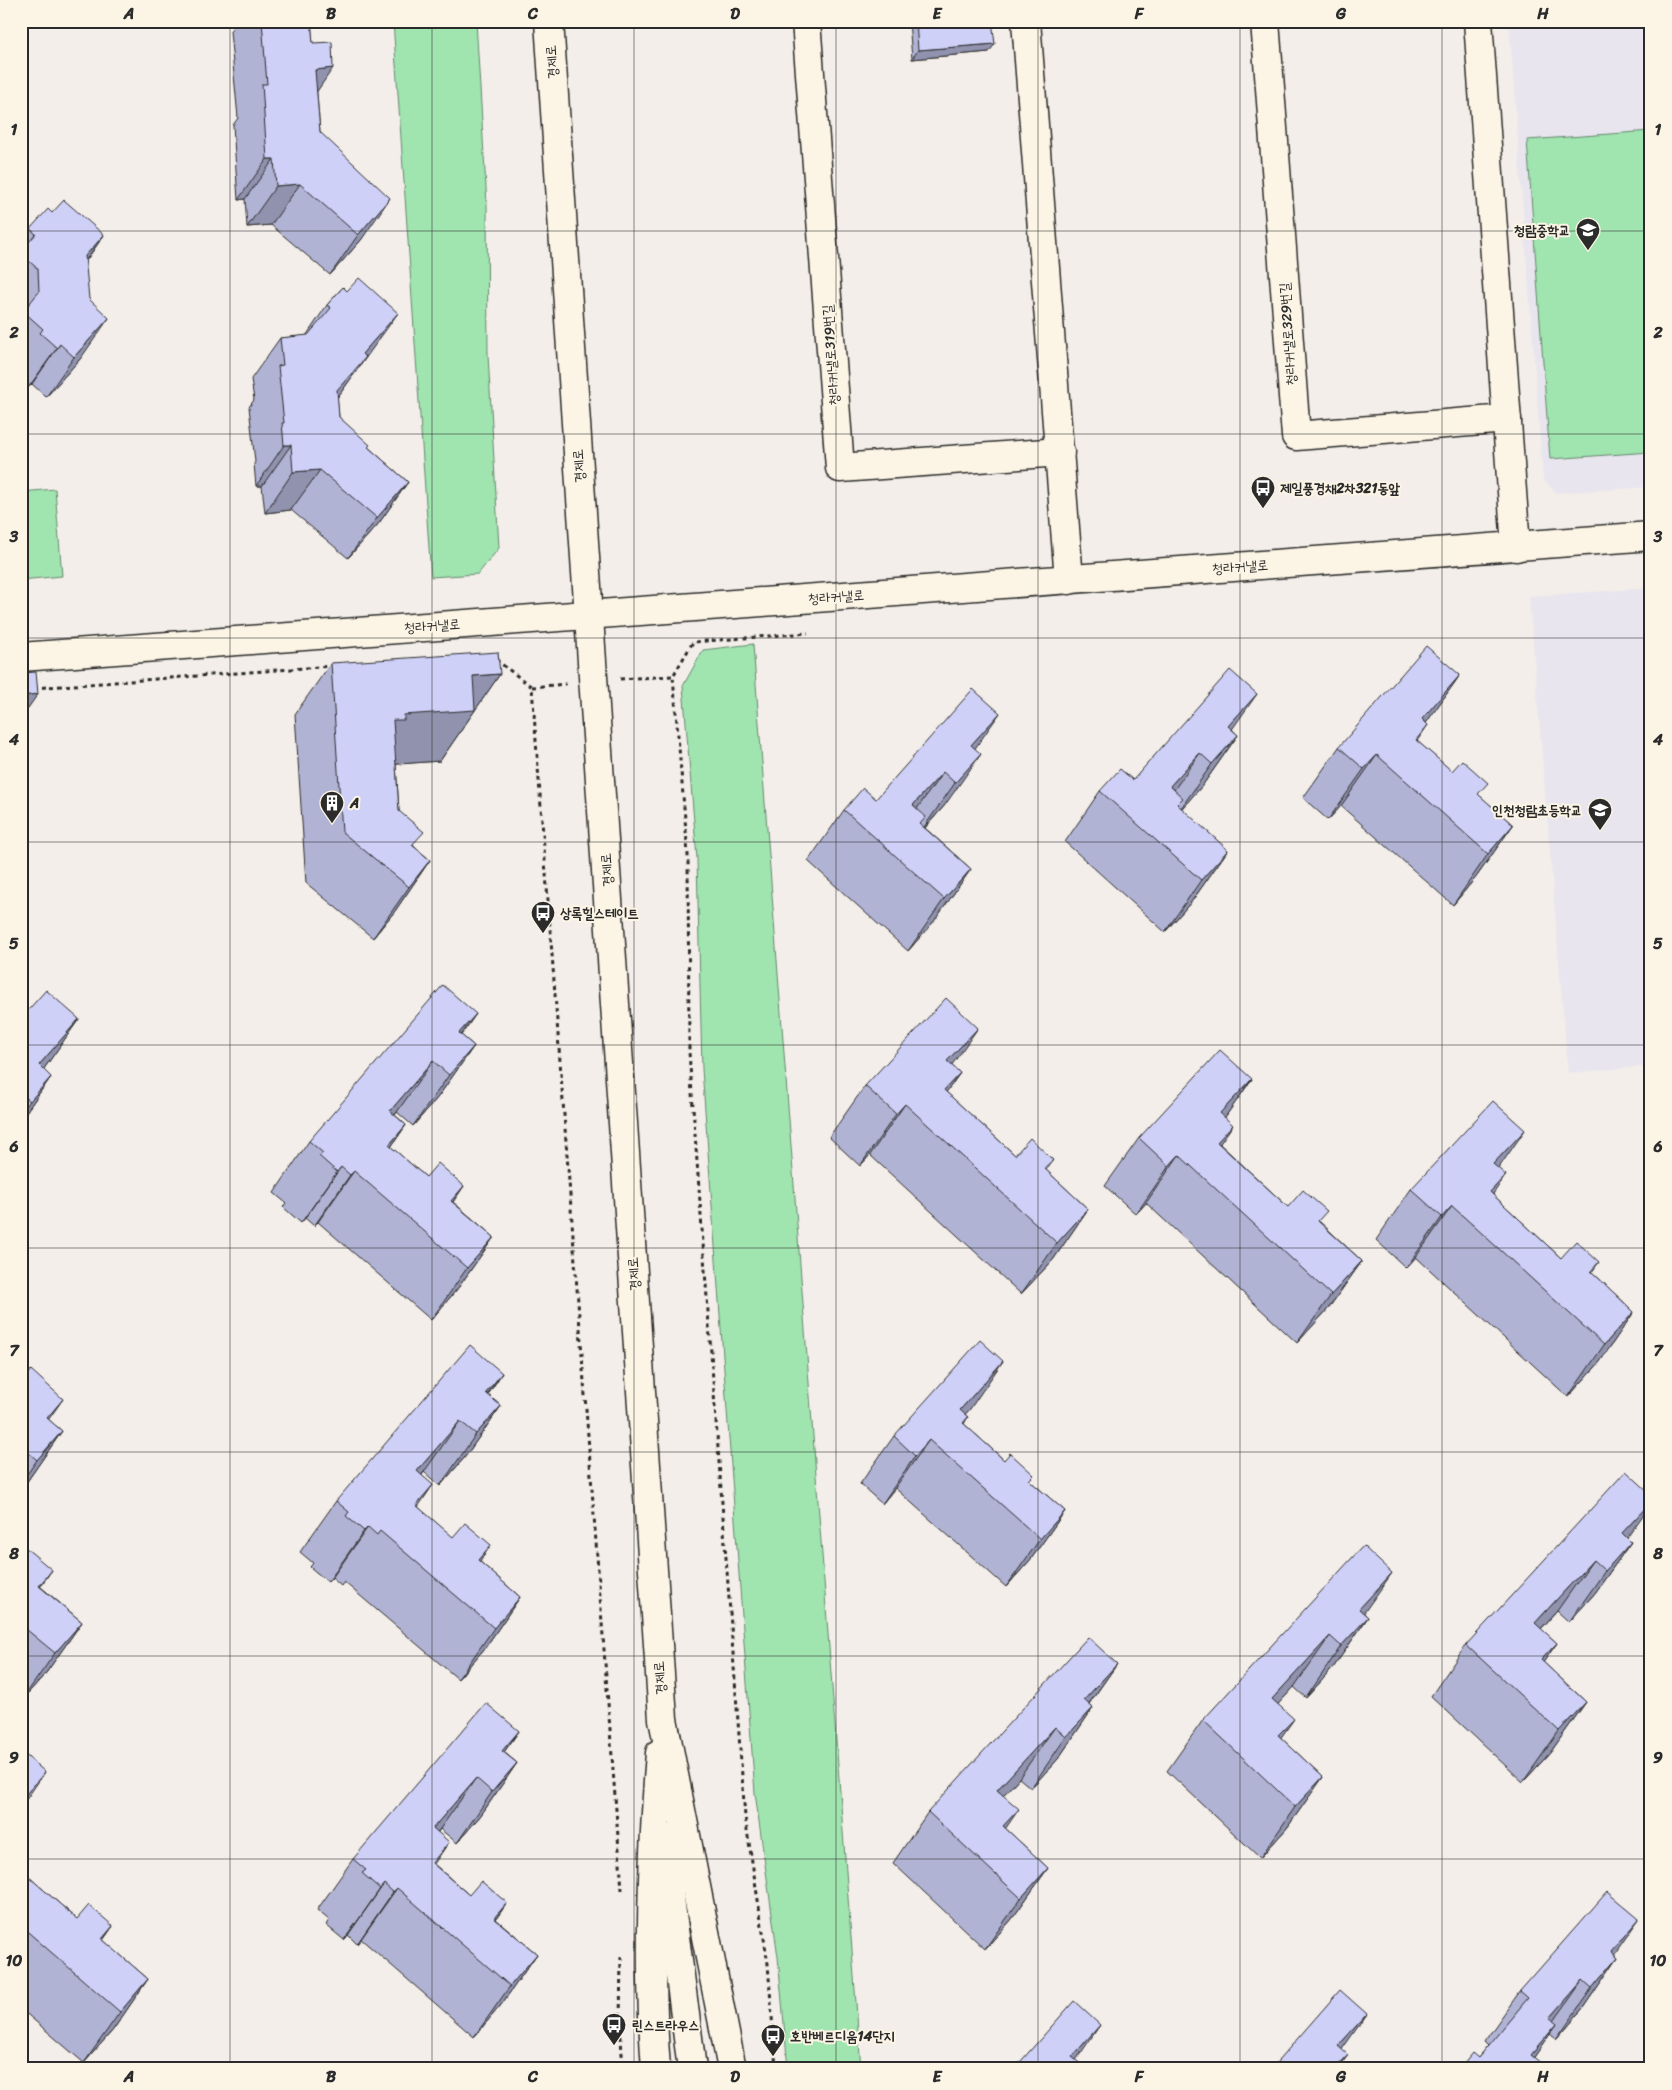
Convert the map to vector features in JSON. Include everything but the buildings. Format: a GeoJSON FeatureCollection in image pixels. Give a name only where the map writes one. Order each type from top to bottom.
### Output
{"type":"FeatureCollection","features":[{"type":"Feature","properties":{"kind":"street","name":"경제로"},"geometry":{"type":"LineString","coordinates":[[550,21],[663,1719],[732,2069]]}},
{"type":"Feature","properties":{"kind":"street","name":"청라커낼로319번길"},"geometry":{"type":"LineString","coordinates":[[806,21],[840,468],[1060,452]]}},
{"type":"Feature","properties":{"kind":"street"},"geometry":{"type":"LineString","coordinates":[[1026,21],[1069,580]]}},
{"type":"Feature","properties":{"kind":"street","name":"청라커낼로329번길"},"geometry":{"type":"LineString","coordinates":[[1265,21],[1296,436],[1507,419]]}},
{"type":"Feature","properties":{"kind":"street"},"geometry":{"type":"LineString","coordinates":[[1478,21],[1516,546]]}},
{"type":"Feature","properties":{"kind":"street","name":"청라커낼로"},"geometry":{"type":"LineString","coordinates":[[21,657],[1651,536]]}},
{"type":"Feature","properties":{"kind":"street","name":"경제로"},"geometry":{"type":"LineString","coordinates":[[656,2069],[651,1906],[663,1719]]}},
{"type":"Feature","properties":{"kind":"street"},"geometry":{"type":"LineString","coordinates":[[657,1795],[692,2069]]}},
{"type":"Feature","properties":{"kind":"path"},"geometry":{"type":"LineString","coordinates":[[776,2069],[768,1964],[745,1817],[689,1052],[688,855],[673,676],[693,642],[808,633]]}},
{"type":"Feature","properties":{"kind":"path"},"geometry":{"type":"LineString","coordinates":[[495,660],[532,687],[622,1892]]}},
{"type":"Feature","properties":{"kind":"path"},"geometry":{"type":"LineString","coordinates":[[31,689],[339,665]]}},
{"type":"Feature","properties":{"kind":"path"},"geometry":{"type":"LineString","coordinates":[[621,1948],[620,2023],[623,2069]]}},
{"type":"Feature","properties":{"kind":"shaded area","name":"청람중학교"},"geometry":{"type":"Polygon","coordinates":[[[1509,21],[1651,21],[1651,487],[1557,493],[1543,480],[1509,21]]]}},
{"type":"Feature","properties":{"kind":"shaded area","name":"인천청람초등학교"},"geometry":{"type":"Polygon","coordinates":[[[1651,588],[1651,1066],[1568,1073],[1529,596],[1651,588]]]}},
{"type":"Feature","properties":{"kind":"green space"},"geometry":{"type":"Polygon","coordinates":[[[393,21],[476,21],[487,205],[488,355],[499,548],[478,574],[431,577],[393,21]]]}},
{"type":"Feature","properties":{"kind":"green space","name":"청람중학교"},"geometry":{"type":"Polygon","coordinates":[[[1651,131],[1651,452],[1550,459],[1527,140],[1651,131]]]}},
{"type":"Feature","properties":{"kind":"green space"},"geometry":{"type":"Polygon","coordinates":[[[55,489],[62,576],[21,580],[21,492],[55,489]]]}},
{"type":"Feature","properties":{"kind":"green space"},"geometry":{"type":"Polygon","coordinates":[[[753,644],[861,2069],[788,2069],[778,1957],[755,1793],[702,1069],[697,859],[683,686],[703,650],[753,644]]]}},
{"type":"Feature","properties":{"kind":"place","name":"청람중학교"},"geometry":{"type":"Point","coordinates":[1588,251]}},
{"type":"Feature","properties":{"kind":"place","name":"제일풍경채2차321동앞"},"geometry":{"type":"Point","coordinates":[1263,509]}},
{"type":"Feature","properties":{"kind":"place","name":"A"},"geometry":{"type":"Point","coordinates":[332,824]}},
{"type":"Feature","properties":{"kind":"place","name":"인천청람초등학교"},"geometry":{"type":"Point","coordinates":[1600,831]}},
{"type":"Feature","properties":{"kind":"place","name":"상록힐스테이트"},"geometry":{"type":"Point","coordinates":[543,934]}},
{"type":"Feature","properties":{"kind":"place","name":"린스트라우스"},"geometry":{"type":"Point","coordinates":[614,2046]}},
{"type":"Feature","properties":{"kind":"place","name":"호반베르디움14단지"},"geometry":{"type":"Point","coordinates":[773,2057]}}]}
